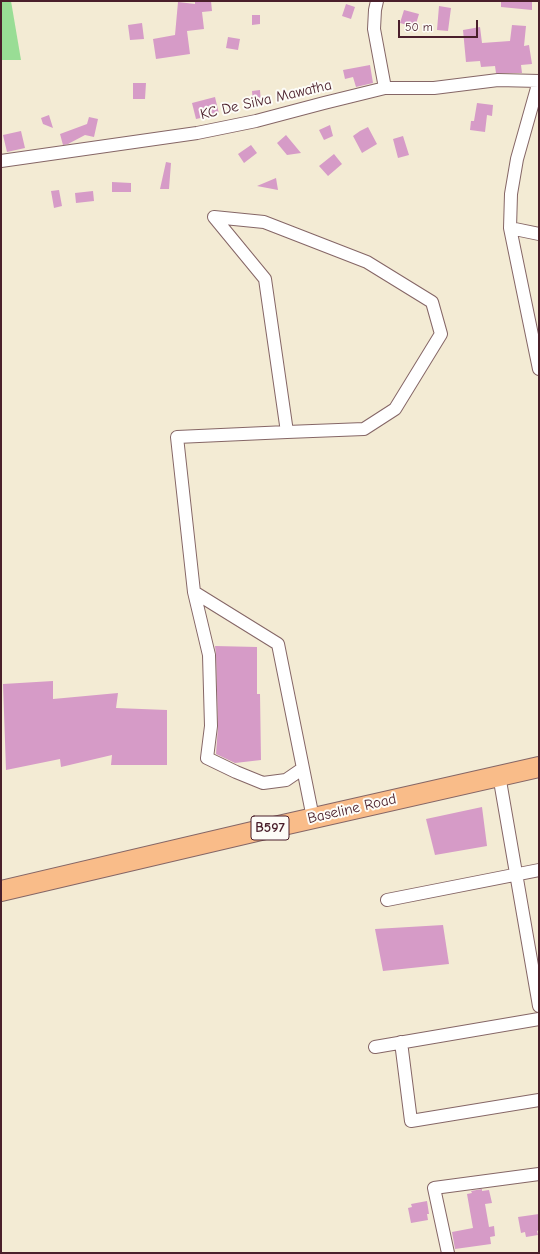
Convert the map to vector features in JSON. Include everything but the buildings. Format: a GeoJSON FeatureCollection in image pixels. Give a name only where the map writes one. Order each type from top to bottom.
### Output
{"type":"FeatureCollection","features":[{"type":"Feature","properties":{"kind":"main road","name":"Baseline Road"},"geometry":{"type":"LineString","coordinates":[[1,891],[539,767]]}},
{"type":"Feature","properties":{"kind":"street"},"geometry":{"type":"LineString","coordinates":[[377,1],[374,10],[374,29],[385,88]]}},
{"type":"Feature","properties":{"kind":"street","name":"KC De Silva Mawatha"},"geometry":{"type":"LineString","coordinates":[[1,161],[197,133],[256,121],[385,88],[434,88],[498,80],[539,81]]}},
{"type":"Feature","properties":{"kind":"street"},"geometry":{"type":"LineString","coordinates":[[539,81],[517,159],[511,194],[510,228],[539,369]]}},
{"type":"Feature","properties":{"kind":"street"},"geometry":{"type":"LineString","coordinates":[[287,432],[265,279],[214,217],[264,222],[367,262],[432,302],[441,334],[395,409],[364,429],[177,437],[194,592],[209,655],[211,726],[207,758],[263,783],[286,780],[302,769]]}},
{"type":"Feature","properties":{"kind":"street"},"geometry":{"type":"LineString","coordinates":[[510,228],[539,234]]}},
{"type":"Feature","properties":{"kind":"street"},"geometry":{"type":"LineString","coordinates":[[194,592],[278,644],[313,818]]}},
{"type":"Feature","properties":{"kind":"street"},"geometry":{"type":"LineString","coordinates":[[499,775],[516,875],[535,955],[539,1006]]}},
{"type":"Feature","properties":{"kind":"street"},"geometry":{"type":"LineString","coordinates":[[387,900],[539,870]]}},
{"type":"Feature","properties":{"kind":"street"},"geometry":{"type":"LineString","coordinates":[[375,1047],[539,1018]]}},
{"type":"Feature","properties":{"kind":"street"},"geometry":{"type":"LineString","coordinates":[[401,1042],[412,1121],[539,1100]]}},
{"type":"Feature","properties":{"kind":"street"},"geometry":{"type":"LineString","coordinates":[[448,1253],[434,1188],[539,1174]]}},
{"type":"Feature","properties":{"kind":"green space"},"geometry":{"type":"Polygon","coordinates":[[[1,1],[11,1],[21,60],[1,60],[1,1]]]}}]}
